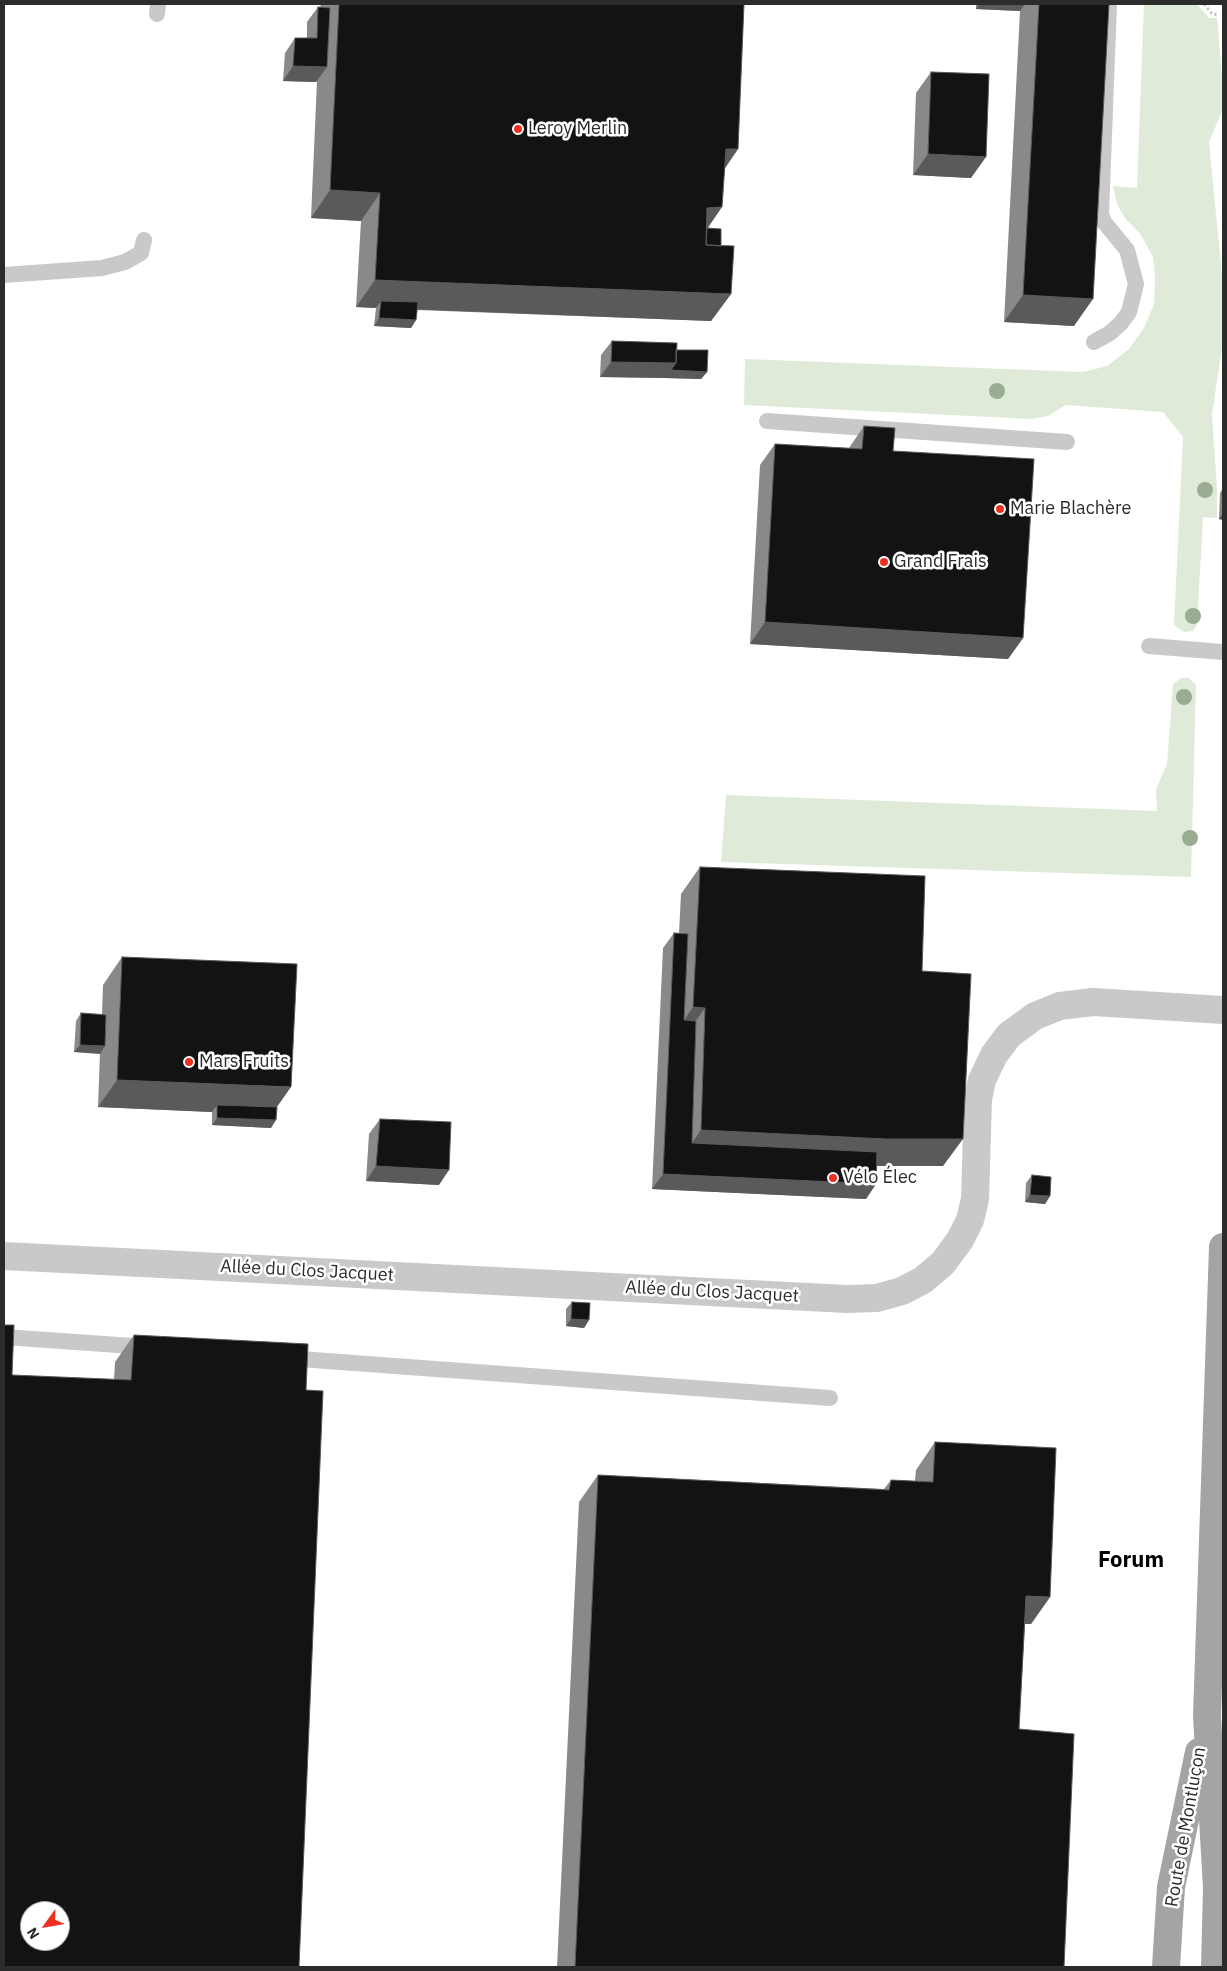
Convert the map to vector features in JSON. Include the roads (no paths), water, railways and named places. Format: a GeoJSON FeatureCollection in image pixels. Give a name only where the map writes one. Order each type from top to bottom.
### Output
{"type":"FeatureCollection","features":[{"type":"Feature","properties":{"kind":"main road","name":"Route de Montluçon"},"geometry":{"type":"LineString","coordinates":[[1215,1967],[1217,1888],[1206,1716],[1223,1247]]}},
{"type":"Feature","properties":{"kind":"main road","name":"Route de Montluçon"},"geometry":{"type":"LineString","coordinates":[[1166,1967],[1171,1887],[1206,1716]]}},
{"type":"Feature","properties":{"kind":"street","name":"Allée du Clos Jacquet"},"geometry":{"type":"LineString","coordinates":[[4,1256],[847,1299],[877,1298],[902,1291],[923,1280],[943,1263],[960,1240],[970,1220],[975,1199],[978,1099],[982,1080],[994,1055],[1009,1035],[1034,1016],[1060,1006],[1093,1002],[1223,1010]]}},
{"type":"Feature","properties":{"kind":"lane"},"geometry":{"type":"LineString","coordinates":[[1094,342],[1121,324],[1129,312],[1136,284],[1127,250],[1104,222],[1102,214],[1109,4]]}},
{"type":"Feature","properties":{"kind":"lane"},"geometry":{"type":"LineString","coordinates":[[4,275],[102,268],[125,262],[141,253],[144,240]]}},
{"type":"Feature","properties":{"kind":"lane"},"geometry":{"type":"LineString","coordinates":[[767,421],[1067,442]]}},
{"type":"Feature","properties":{"kind":"lane"},"geometry":{"type":"LineString","coordinates":[[1149,646],[1223,652]]}},
{"type":"Feature","properties":{"kind":"lane"},"geometry":{"type":"LineString","coordinates":[[4,1337],[163,1348]]}},
{"type":"Feature","properties":{"kind":"lane"},"geometry":{"type":"LineString","coordinates":[[272,1357],[830,1398]]}},
{"type":"Feature","properties":{"kind":"place","name":"Leroy Merlin"},"geometry":{"type":"Point","coordinates":[518,129]}},
{"type":"Feature","properties":{"kind":"place","name":"Marie Blachère"},"geometry":{"type":"Point","coordinates":[1000,509]}},
{"type":"Feature","properties":{"kind":"place","name":"Grand Frais"},"geometry":{"type":"Point","coordinates":[884,562]}},
{"type":"Feature","properties":{"kind":"place","name":"Mars Fruits"},"geometry":{"type":"Point","coordinates":[189,1062]}},
{"type":"Feature","properties":{"kind":"place","name":"Vélo Élec"},"geometry":{"type":"Point","coordinates":[833,1178]}},
{"type":"Feature","properties":{"kind":"district","name":"Forum"},"geometry":{"type":"Point","coordinates":[1131,1561]}}]}
